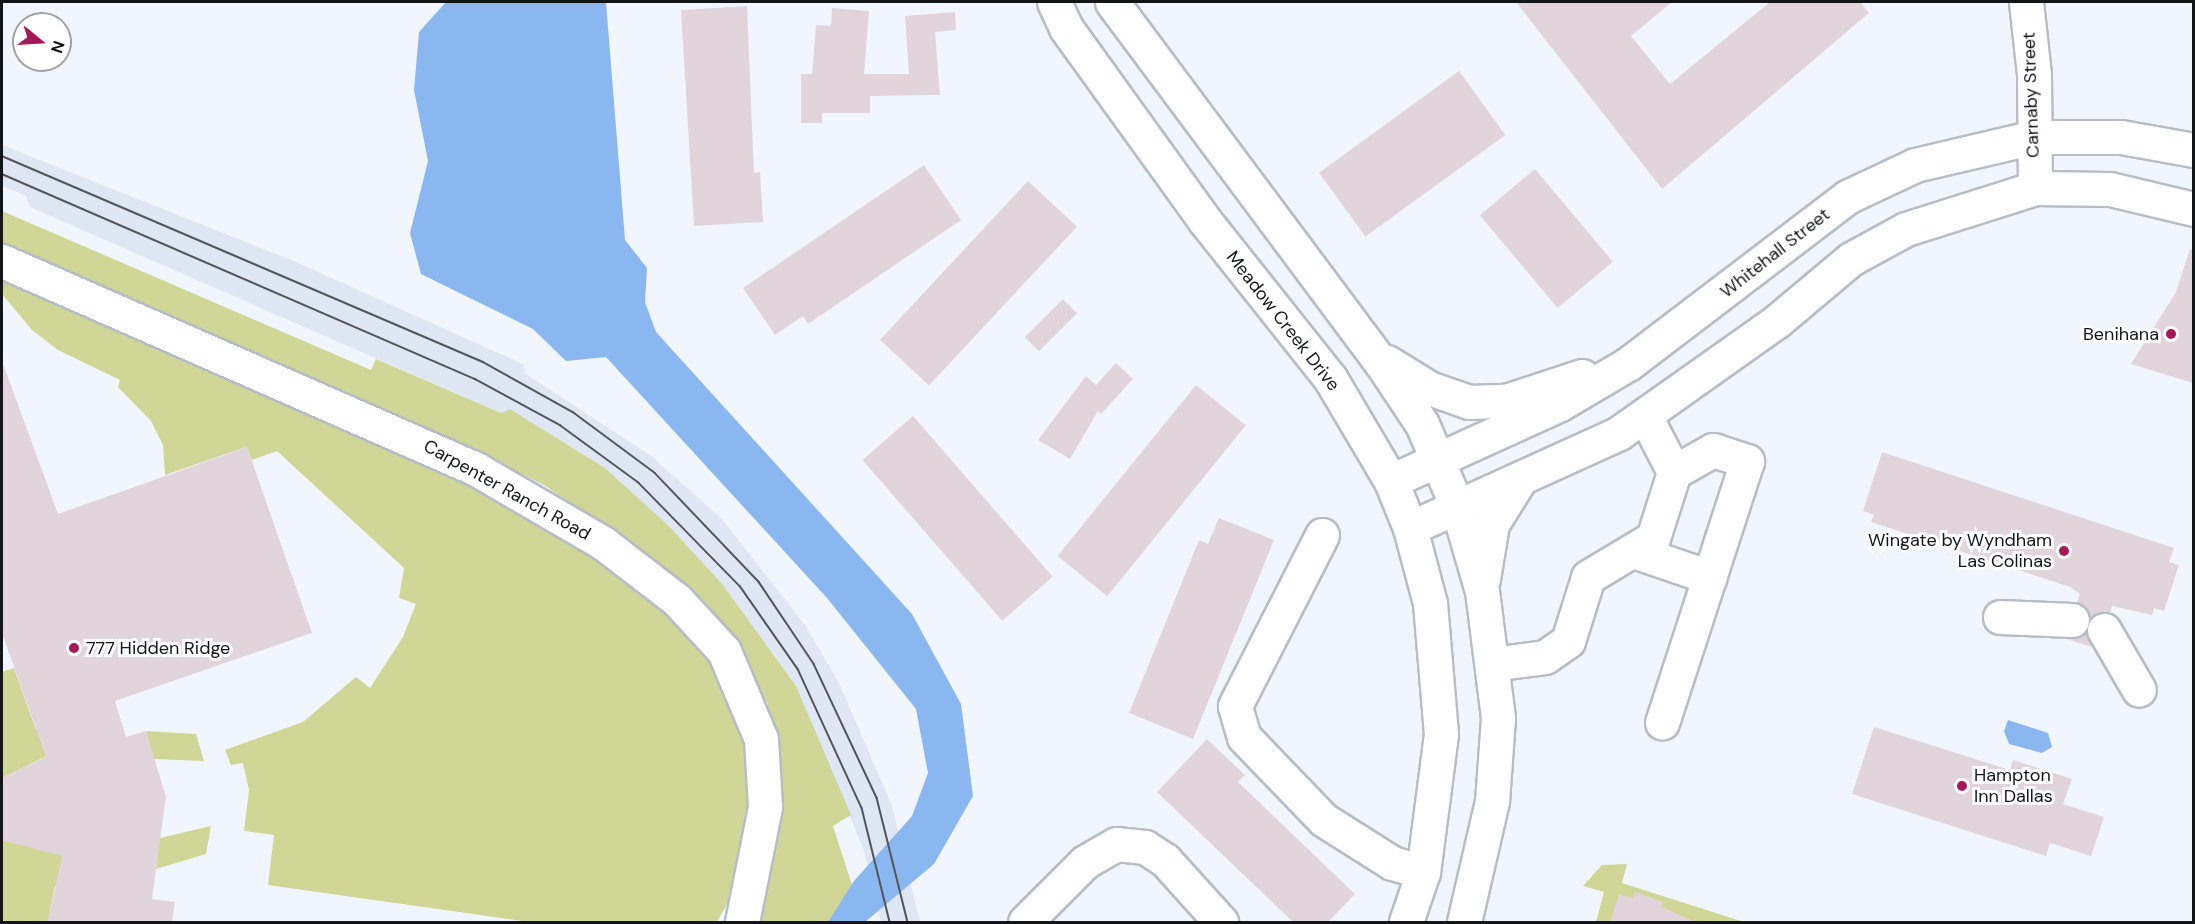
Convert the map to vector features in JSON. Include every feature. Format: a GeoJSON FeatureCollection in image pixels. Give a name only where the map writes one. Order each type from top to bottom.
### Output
{"type":"FeatureCollection","features":[{"type":"Feature","properties":{"kind":"street","name":"Meadow Creek Drive"},"geometry":{"type":"LineString","coordinates":[[1054,2],[1066,28],[1205,221],[1330,378],[1391,481],[1410,528],[1430,603],[1441,734],[1423,872],[1406,922]]}},
{"type":"Feature","properties":{"kind":"street"},"geometry":{"type":"LineString","coordinates":[[1112,2],[1373,352],[1439,460],[1458,509],[1482,591],[1498,718],[1492,801],[1464,922]]}},
{"type":"Feature","properties":{"kind":"street","name":"Carnaby Street"},"geometry":{"type":"LineString","coordinates":[[2026,2],[2035,188]]}},
{"type":"Feature","properties":{"kind":"street","name":"Whitehall Street"},"geometry":{"type":"LineString","coordinates":[[1391,481],[1560,404],[1628,364],[1847,197],[1915,165],[2034,137],[2121,137],[2193,150]]}},
{"type":"Feature","properties":{"kind":"street"},"geometry":{"type":"LineString","coordinates":[[1410,528],[1519,481],[1645,416],[1851,259],[1906,229],[2035,188],[2110,189],[2193,209]]}},
{"type":"Feature","properties":{"kind":"street","name":"Carpenter Ranch Road"},"geometry":{"type":"LineString","coordinates":[[2,261],[476,469],[603,543],[677,600],[724,651],[761,739],[765,807],[742,922]]}},
{"type":"Feature","properties":{"kind":"street"},"geometry":{"type":"LineString","coordinates":[[1373,352],[1406,376],[1469,402],[1506,401],[1628,364]]}},
{"type":"Feature","properties":{"kind":"street"},"geometry":{"type":"LineString","coordinates":[[1645,416],[1674,472]]}},
{"type":"Feature","properties":{"kind":"street"},"geometry":{"type":"LineString","coordinates":[[1492,664],[1545,657],[1568,641],[1588,577],[1653,538],[1674,472],[1713,450],[1747,461],[1662,723]]}},
{"type":"Feature","properties":{"kind":"street"},"geometry":{"type":"LineString","coordinates":[[1482,591],[1492,524],[1519,481]]}},
{"type":"Feature","properties":{"kind":"street"},"geometry":{"type":"LineString","coordinates":[[1322,535],[1235,706],[1244,737],[1324,820],[1392,863],[1423,872]]}},
{"type":"Feature","properties":{"kind":"street"},"geometry":{"type":"LineString","coordinates":[[1633,550],[1710,577]]}},
{"type":"Feature","properties":{"kind":"street"},"geometry":{"type":"LineString","coordinates":[[2000,617],[2072,620]]}},
{"type":"Feature","properties":{"kind":"street"},"geometry":{"type":"LineString","coordinates":[[2104,630],[2139,690]]}},
{"type":"Feature","properties":{"kind":"street"},"geometry":{"type":"LineString","coordinates":[[1024,922],[1085,862],[1116,844],[1145,846],[1165,860],[1221,922]]}},
{"type":"Feature","properties":{"kind":"shaded area"},"geometry":{"type":"Polygon","coordinates":[[[2,145],[296,262],[523,364],[526,374],[651,456],[722,519],[805,625],[839,683],[892,806],[920,922],[881,922],[864,851],[796,686],[723,585],[670,527],[605,468],[510,409],[501,413],[30,207],[26,196],[2,186],[2,145]]]}},
{"type":"Feature","properties":{"kind":"green space"},"geometry":{"type":"Polygon","coordinates":[[[2,211],[371,370],[376,359],[501,413],[510,409],[605,468],[670,527],[723,585],[796,686],[851,815],[833,826],[864,922],[756,922],[781,805],[781,768],[768,704],[735,642],[620,537],[544,485],[460,443],[2,246],[2,211]]]}},
{"type":"Feature","properties":{"kind":"green space"},"geometry":{"type":"Polygon","coordinates":[[[2,280],[498,496],[658,602],[699,642],[724,678],[746,739],[750,813],[732,895],[717,922],[530,922],[268,885],[274,835],[244,831],[249,790],[243,763],[231,765],[225,750],[303,722],[356,677],[370,688],[403,637],[416,604],[399,598],[404,568],[277,451],[252,460],[246,447],[165,475],[163,445],[151,421],[118,387],[120,380],[58,350],[32,330],[2,294],[2,280]]]}},
{"type":"Feature","properties":{"kind":"green space"},"geometry":{"type":"Polygon","coordinates":[[[14,668],[36,730],[66,719],[51,754],[2,778],[2,672],[14,668]]]}},
{"type":"Feature","properties":{"kind":"green space"},"geometry":{"type":"Polygon","coordinates":[[[146,731],[196,734],[204,761],[154,759],[146,731]]]}},
{"type":"Feature","properties":{"kind":"green space"},"geometry":{"type":"Polygon","coordinates":[[[211,826],[206,854],[156,869],[160,838],[211,826]]]}},
{"type":"Feature","properties":{"kind":"green space"},"geometry":{"type":"Polygon","coordinates":[[[2,840],[91,862],[85,892],[55,886],[48,922],[2,922],[2,840]]]}},
{"type":"Feature","properties":{"kind":"green space"},"geometry":{"type":"Polygon","coordinates":[[[1627,864],[1622,883],[1744,922],[1596,922],[1604,892],[1583,886],[1602,865],[1627,864]]]}},
{"type":"Feature","properties":{"kind":"water"},"geometry":{"type":"Polygon","coordinates":[[[446,2],[606,2],[625,240],[647,268],[645,302],[656,332],[912,614],[961,704],[973,796],[934,864],[865,922],[828,922],[854,881],[912,816],[928,773],[916,709],[827,598],[606,357],[566,361],[533,329],[421,274],[410,233],[428,161],[414,90],[419,32],[446,2]]]}},
{"type":"Feature","properties":{"kind":"water"},"geometry":{"type":"Polygon","coordinates":[[[2008,720],[2048,733],[2052,747],[2042,753],[2009,744],[2004,731],[2008,720]]]}},
{"type":"Feature","properties":{"kind":"building"},"geometry":{"type":"Polygon","coordinates":[[[1516,2],[1672,2],[1631,36],[1670,84],[1770,2],[1860,2],[1869,13],[1662,189],[1516,2]]]}},
{"type":"Feature","properties":{"kind":"building"},"geometry":{"type":"Polygon","coordinates":[[[747,6],[754,173],[760,172],[763,222],[694,226],[681,10],[747,6]]]}},
{"type":"Feature","properties":{"kind":"building"},"geometry":{"type":"Polygon","coordinates":[[[832,8],[869,11],[864,74],[909,74],[905,16],[955,12],[956,30],[935,32],[940,95],[870,96],[870,113],[822,113],[822,123],[801,123],[801,74],[812,74],[816,25],[831,26],[832,8]]]}},
{"type":"Feature","properties":{"kind":"building"},"geometry":{"type":"Polygon","coordinates":[[[1459,71],[1505,135],[1365,237],[1319,173],[1459,71]]]}},
{"type":"Feature","properties":{"kind":"building"},"geometry":{"type":"Polygon","coordinates":[[[924,165],[961,220],[808,324],[803,316],[775,335],[743,288],[924,165]]]}},
{"type":"Feature","properties":{"kind":"building"},"geometry":{"type":"Polygon","coordinates":[[[1535,169],[1613,262],[1558,308],[1480,215],[1535,169]]]}},
{"type":"Feature","properties":{"kind":"building"},"geometry":{"type":"Polygon","coordinates":[[[1028,181],[1077,227],[929,385],[880,340],[1028,181]]]}},
{"type":"Feature","properties":{"kind":"building","name":"Benihana"},"geometry":{"type":"Polygon","coordinates":[[[2190,249],[2193,249],[2193,383],[2131,364],[2176,292],[2190,249]]]}},
{"type":"Feature","properties":{"kind":"building"},"geometry":{"type":"Polygon","coordinates":[[[1063,299],[1077,313],[1039,351],[1025,337],[1063,299]]]}},
{"type":"Feature","properties":{"kind":"building"},"geometry":{"type":"Polygon","coordinates":[[[2,361],[58,514],[247,447],[312,633],[115,701],[126,737],[146,731],[166,797],[152,899],[175,902],[172,922],[48,922],[62,856],[2,840],[2,778],[46,757],[2,633],[2,361]]]}},
{"type":"Feature","properties":{"kind":"building"},"geometry":{"type":"Polygon","coordinates":[[[1116,363],[1133,379],[1101,414],[1098,411],[1070,459],[1038,440],[1086,376],[1096,385],[1116,363]]]}},
{"type":"Feature","properties":{"kind":"building"},"geometry":{"type":"Polygon","coordinates":[[[1196,385],[1246,425],[1107,596],[1058,556],[1196,385]]]}},
{"type":"Feature","properties":{"kind":"building"},"geometry":{"type":"Polygon","coordinates":[[[913,416],[1053,577],[1002,621],[862,460],[913,416]]]}},
{"type":"Feature","properties":{"kind":"building","name":"Wingate by Wyndham Las Colinas"},"geometry":{"type":"Polygon","coordinates":[[[1882,452],[2174,548],[2169,562],[2179,565],[2164,611],[2154,608],[2152,615],[2112,606],[2110,613],[2090,618],[2077,603],[2080,594],[2070,587],[1871,522],[1874,515],[1863,511],[1882,452]]]}},
{"type":"Feature","properties":{"kind":"building"},"geometry":{"type":"Polygon","coordinates":[[[1219,518],[1274,540],[1193,739],[1129,713],[1199,540],[1208,544],[1219,518]]]}},
{"type":"Feature","properties":{"kind":"building"},"geometry":{"type":"Polygon","coordinates":[[[2086,632],[2092,647],[2066,639],[2080,637],[2086,632]]]}},
{"type":"Feature","properties":{"kind":"building","name":"Hampton Inn Dallas"},"geometry":{"type":"Polygon","coordinates":[[[1874,727],[2010,770],[2013,760],[2072,779],[2063,804],[2104,817],[2091,856],[2050,843],[2046,856],[1852,794],[1874,727]]]}},
{"type":"Feature","properties":{"kind":"building"},"geometry":{"type":"Polygon","coordinates":[[[1207,739],[1245,775],[1238,782],[1355,894],[1328,922],[1293,922],[1157,792],[1207,739]]]}},
{"type":"Feature","properties":{"kind":"building"},"geometry":{"type":"Polygon","coordinates":[[[1635,892],[1663,902],[1662,907],[1695,922],[1610,922],[1619,894],[1633,898],[1635,892]]]}},
{"type":"Feature","properties":{"kind":"tram line"},"geometry":{"type":"LineString","coordinates":[[2,156],[483,362],[573,412],[655,473],[759,582],[814,664],[877,798],[908,922]]}},
{"type":"Feature","properties":{"kind":"tram line"},"geometry":{"type":"LineString","coordinates":[[2,174],[475,379],[560,425],[638,482],[740,586],[798,669],[862,808],[890,922]]}},
{"type":"Feature","properties":{"kind":"place","name":"Benihana"},"geometry":{"type":"Point","coordinates":[2171,334]}},
{"type":"Feature","properties":{"kind":"place","name":"Wingate by Wyndham Las Colinas"},"geometry":{"type":"Point","coordinates":[2064,551]}},
{"type":"Feature","properties":{"kind":"place","name":"777 Hidden Ridge"},"geometry":{"type":"Point","coordinates":[74,648]}},
{"type":"Feature","properties":{"kind":"place","name":"Hampton Inn Dallas"},"geometry":{"type":"Point","coordinates":[1962,786]}}]}
